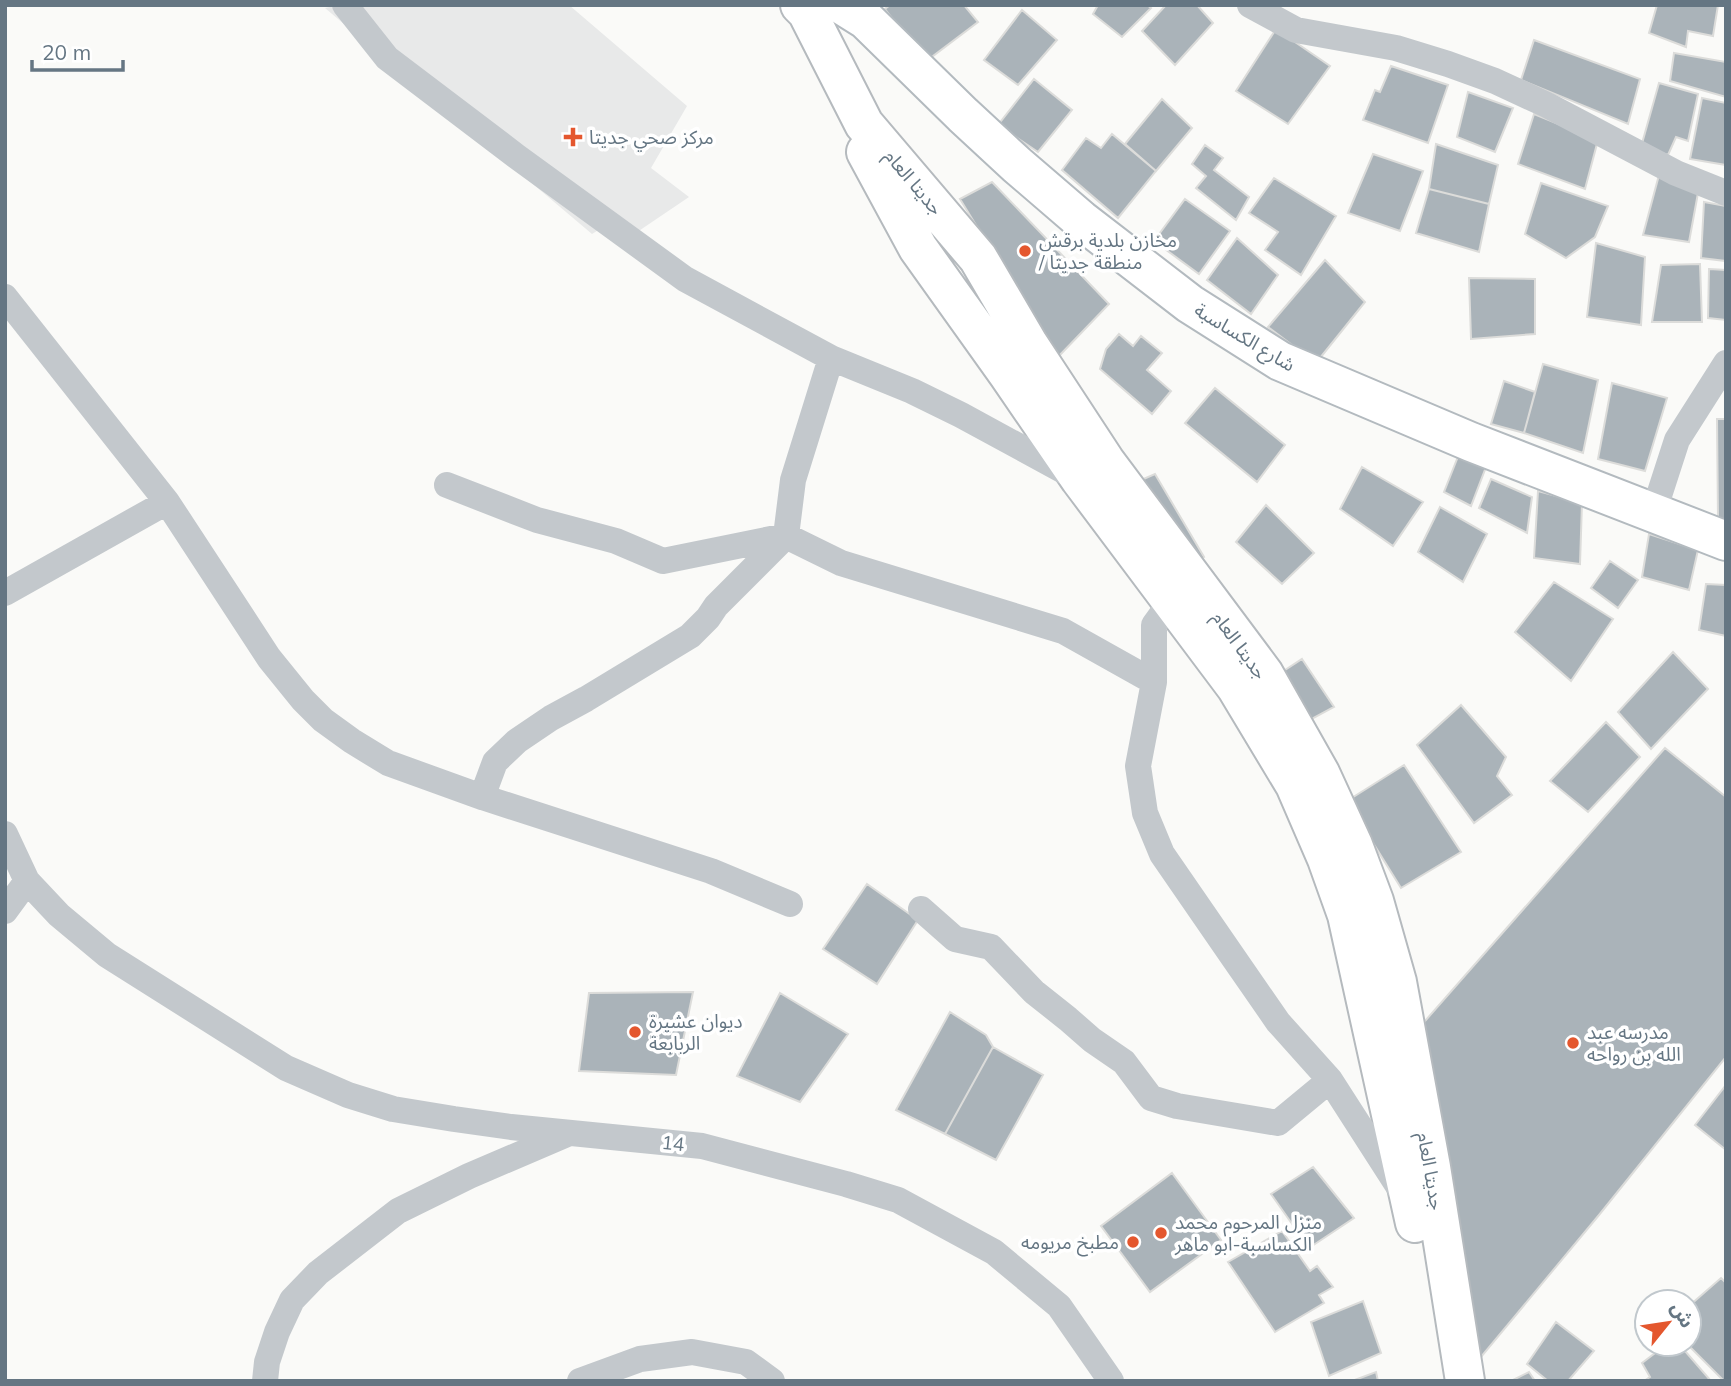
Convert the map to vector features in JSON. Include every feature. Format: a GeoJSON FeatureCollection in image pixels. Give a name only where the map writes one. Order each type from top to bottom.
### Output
{"type":"FeatureCollection","features":[{"type":"Feature","properties":{"kind":"main road","name":"جديتا العام"},"geometry":{"type":"LineString","coordinates":[[809,9],[864,124],[978,258],[1029,345],[1092,470],[1183,591],[1264,674],[1320,773],[1353,845],[1374,901],[1396,982],[1431,1167],[1465,1381]]}},
{"type":"Feature","properties":{"kind":"main road","name":"شارع الكساسبة"},"geometry":{"type":"LineString","coordinates":[[809,9],[866,19],[963,115],[1072,212],[1190,304],[1280,361],[1471,442],[1726,541]]}},
{"type":"Feature","properties":{"kind":"main road","name":"جديتا العام"},"geometry":{"type":"LineString","coordinates":[[1183,591],[1295,785],[1327,859],[1347,915],[1412,1208],[1438,1381]]}},
{"type":"Feature","properties":{"kind":"street"},"geometry":{"type":"LineString","coordinates":[[345,5],[387,58],[685,279],[831,358],[1092,470]]}},
{"type":"Feature","properties":{"kind":"street"},"geometry":{"type":"LineString","coordinates":[[1250,5],[1296,30],[1396,48],[1495,82],[1547,105],[1676,173],[1726,193]]}},
{"type":"Feature","properties":{"kind":"street"},"geometry":{"type":"LineString","coordinates":[[5,297],[167,502],[269,658],[303,701],[323,720],[388,763],[482,797],[711,871],[790,904]]}},
{"type":"Feature","properties":{"kind":"street"},"geometry":{"type":"LineString","coordinates":[[482,797],[495,761],[517,741],[690,636],[786,536],[793,480],[831,358]]}},
{"type":"Feature","properties":{"kind":"street"},"geometry":{"type":"LineString","coordinates":[[1653,514],[1677,440],[1726,363]]}},
{"type":"Feature","properties":{"kind":"street"},"geometry":{"type":"LineString","coordinates":[[447,485],[537,520],[616,541],[663,561],[786,536],[841,563],[1063,631],[1154,682]]}},
{"type":"Feature","properties":{"kind":"street"},"geometry":{"type":"LineString","coordinates":[[5,593],[167,502]]}},
{"type":"Feature","properties":{"kind":"street"},"geometry":{"type":"LineString","coordinates":[[1183,591],[1154,625],[1154,682],[1138,766],[1145,813],[1162,854],[1278,1022],[1330,1080],[1412,1208]]}},
{"type":"Feature","properties":{"kind":"street"},"geometry":{"type":"LineString","coordinates":[[5,834],[27,881],[59,915],[107,955],[286,1068],[348,1095],[393,1109],[466,1121],[572,1132]]}},
{"type":"Feature","properties":{"kind":"street"},"geometry":{"type":"LineString","coordinates":[[5,911],[27,881]]}},
{"type":"Feature","properties":{"kind":"street"},"geometry":{"type":"LineString","coordinates":[[921,909],[956,939],[991,947],[1034,992],[1092,1040],[1124,1062],[1152,1098],[1177,1106],[1278,1123],[1330,1080]]}},
{"type":"Feature","properties":{"kind":"street","name":"14"},"geometry":{"type":"LineString","coordinates":[[265,1381],[267,1362],[292,1300],[318,1273],[345,1251],[398,1211],[469,1176],[572,1132],[702,1146],[898,1200],[994,1252],[1059,1306],[1111,1381]]}},
{"type":"Feature","properties":{"kind":"street"},"geometry":{"type":"LineString","coordinates":[[580,1381],[640,1359],[692,1352],[746,1362],[772,1381]]}},
{"type":"Feature","properties":{"kind":"shaded area","name":"مركز صحي جديتا"},"geometry":{"type":"Polygon","coordinates":[[[338,5],[569,5],[687,106],[651,168],[689,197],[618,245],[600,229],[592,234],[325,8],[338,5]]]}},
{"type":"Feature","properties":{"kind":"building"},"geometry":{"type":"Polygon","coordinates":[[[890,5],[964,5],[978,22],[925,62],[885,9],[890,5]]]}},
{"type":"Feature","properties":{"kind":"building"},"geometry":{"type":"Polygon","coordinates":[[[1098,5],[1147,5],[1151,8],[1122,37],[1093,14],[1098,5]]]}},
{"type":"Feature","properties":{"kind":"building"},"geometry":{"type":"Polygon","coordinates":[[[1166,5],[1197,5],[1213,23],[1175,65],[1142,31],[1166,5]]]}},
{"type":"Feature","properties":{"kind":"building"},"geometry":{"type":"Polygon","coordinates":[[[1657,5],[1718,5],[1713,36],[1688,31],[1686,47],[1649,33],[1657,5]]]}},
{"type":"Feature","properties":{"kind":"building"},"geometry":{"type":"Polygon","coordinates":[[[1022,10],[1057,40],[1018,85],[984,60],[1022,10]]]}},
{"type":"Feature","properties":{"kind":"building"},"geometry":{"type":"Polygon","coordinates":[[[1276,29],[1330,66],[1288,124],[1236,91],[1276,29]]]}},
{"type":"Feature","properties":{"kind":"building"},"geometry":{"type":"Polygon","coordinates":[[[1534,40],[1640,79],[1628,124],[1521,80],[1534,40]]]}},
{"type":"Feature","properties":{"kind":"building"},"geometry":{"type":"Polygon","coordinates":[[[1674,53],[1726,62],[1726,97],[1670,81],[1674,53]]]}},
{"type":"Feature","properties":{"kind":"building"},"geometry":{"type":"Polygon","coordinates":[[[1391,66],[1448,85],[1428,143],[1363,120],[1375,90],[1380,92],[1391,66]]]}},
{"type":"Feature","properties":{"kind":"building"},"geometry":{"type":"Polygon","coordinates":[[[1034,79],[1072,110],[1038,152],[998,125],[1034,79]]]}},
{"type":"Feature","properties":{"kind":"building"},"geometry":{"type":"Polygon","coordinates":[[[1659,83],[1698,94],[1688,141],[1676,137],[1668,155],[1641,147],[1659,83]]]}},
{"type":"Feature","properties":{"kind":"building"},"geometry":{"type":"Polygon","coordinates":[[[1468,92],[1513,108],[1495,152],[1457,137],[1468,92]]]}},
{"type":"Feature","properties":{"kind":"building"},"geometry":{"type":"Polygon","coordinates":[[[1702,98],[1726,103],[1726,165],[1690,159],[1702,98]]]}},
{"type":"Feature","properties":{"kind":"building"},"geometry":{"type":"Polygon","coordinates":[[[1162,99],[1192,128],[1156,171],[1125,144],[1162,99]]]}},
{"type":"Feature","properties":{"kind":"building"},"geometry":{"type":"Polygon","coordinates":[[[1534,114],[1598,140],[1585,189],[1518,164],[1534,114]]]}},
{"type":"Feature","properties":{"kind":"building"},"geometry":{"type":"Polygon","coordinates":[[[1112,134],[1156,171],[1118,218],[1062,170],[1086,138],[1101,148],[1112,134]]]}},
{"type":"Feature","properties":{"kind":"building"},"geometry":{"type":"Polygon","coordinates":[[[1436,144],[1498,165],[1489,204],[1429,189],[1436,144]]]}},
{"type":"Feature","properties":{"kind":"building"},"geometry":{"type":"Polygon","coordinates":[[[1205,145],[1223,158],[1214,170],[1249,197],[1236,220],[1196,188],[1206,176],[1192,164],[1205,145]]]}},
{"type":"Feature","properties":{"kind":"building"},"geometry":{"type":"Polygon","coordinates":[[[1373,154],[1423,171],[1400,231],[1348,213],[1373,154]]]}},
{"type":"Feature","properties":{"kind":"building"},"geometry":{"type":"Polygon","coordinates":[[[1659,175],[1698,193],[1689,242],[1643,235],[1659,175]]]}},
{"type":"Feature","properties":{"kind":"building"},"geometry":{"type":"Polygon","coordinates":[[[1274,178],[1336,216],[1301,275],[1265,250],[1278,232],[1249,213],[1274,178]]]}},
{"type":"Feature","properties":{"kind":"building","name":"مخازن بلدية برقش / منطقة جديتا"},"geometry":{"type":"Polygon","coordinates":[[[992,182],[1109,304],[1057,358],[960,199],[992,182]]]}},
{"type":"Feature","properties":{"kind":"building"},"geometry":{"type":"Polygon","coordinates":[[[1541,183],[1608,206],[1595,237],[1566,258],[1525,234],[1541,183]]]}},
{"type":"Feature","properties":{"kind":"building"},"geometry":{"type":"Polygon","coordinates":[[[1429,189],[1489,204],[1479,252],[1416,233],[1429,189]]]}},
{"type":"Feature","properties":{"kind":"building"},"geometry":{"type":"Polygon","coordinates":[[[1185,199],[1230,231],[1199,274],[1154,241],[1185,199]]]}},
{"type":"Feature","properties":{"kind":"building"},"geometry":{"type":"Polygon","coordinates":[[[1704,202],[1726,206],[1726,261],[1701,258],[1704,202]]]}},
{"type":"Feature","properties":{"kind":"building"},"geometry":{"type":"Polygon","coordinates":[[[1237,238],[1278,275],[1251,314],[1207,280],[1237,238]]]}},
{"type":"Feature","properties":{"kind":"building"},"geometry":{"type":"Polygon","coordinates":[[[1596,243],[1645,257],[1641,325],[1587,317],[1596,243]]]}},
{"type":"Feature","properties":{"kind":"building"},"geometry":{"type":"Polygon","coordinates":[[[1325,260],[1365,302],[1316,363],[1268,327],[1325,260]]]}},
{"type":"Feature","properties":{"kind":"building"},"geometry":{"type":"Polygon","coordinates":[[[1700,264],[1702,322],[1652,322],[1661,265],[1700,264]]]}},
{"type":"Feature","properties":{"kind":"building"},"geometry":{"type":"Polygon","coordinates":[[[1709,269],[1726,270],[1726,320],[1708,318],[1709,269]]]}},
{"type":"Feature","properties":{"kind":"building"},"geometry":{"type":"Polygon","coordinates":[[[1469,278],[1535,279],[1535,334],[1471,339],[1469,278]]]}},
{"type":"Feature","properties":{"kind":"building"},"geometry":{"type":"Polygon","coordinates":[[[1119,334],[1133,346],[1141,336],[1162,353],[1147,370],[1171,391],[1152,414],[1100,369],[1106,349],[1119,334]]]}},
{"type":"Feature","properties":{"kind":"building"},"geometry":{"type":"Polygon","coordinates":[[[1543,364],[1598,380],[1583,453],[1524,433],[1543,364]]]}},
{"type":"Feature","properties":{"kind":"building"},"geometry":{"type":"Polygon","coordinates":[[[1504,381],[1535,392],[1524,433],[1491,424],[1504,381]]]}},
{"type":"Feature","properties":{"kind":"building"},"geometry":{"type":"Polygon","coordinates":[[[1612,383],[1667,398],[1645,471],[1598,459],[1612,383]]]}},
{"type":"Feature","properties":{"kind":"building"},"geometry":{"type":"Polygon","coordinates":[[[1215,388],[1285,445],[1257,482],[1185,423],[1215,388]]]}},
{"type":"Feature","properties":{"kind":"building"},"geometry":{"type":"Polygon","coordinates":[[[1717,419],[1726,419],[1726,520],[1718,519],[1717,419]]]}},
{"type":"Feature","properties":{"kind":"building"},"geometry":{"type":"Polygon","coordinates":[[[1459,454],[1486,467],[1471,506],[1444,492],[1459,454]]]}},
{"type":"Feature","properties":{"kind":"building"},"geometry":{"type":"Polygon","coordinates":[[[1362,467],[1423,502],[1393,546],[1340,509],[1362,467]]]}},
{"type":"Feature","properties":{"kind":"building"},"geometry":{"type":"Polygon","coordinates":[[[1155,474],[1204,557],[1195,563],[1132,484],[1155,474]]]}},
{"type":"Feature","properties":{"kind":"building"},"geometry":{"type":"Polygon","coordinates":[[[1491,479],[1532,497],[1527,533],[1479,508],[1491,479]]]}},
{"type":"Feature","properties":{"kind":"building"},"geometry":{"type":"Polygon","coordinates":[[[1538,491],[1582,503],[1580,564],[1534,558],[1538,491]]]}},
{"type":"Feature","properties":{"kind":"building"},"geometry":{"type":"Polygon","coordinates":[[[1266,505],[1314,553],[1282,584],[1236,542],[1266,505]]]}},
{"type":"Feature","properties":{"kind":"building"},"geometry":{"type":"Polygon","coordinates":[[[1440,507],[1487,534],[1463,582],[1418,552],[1440,507]]]}},
{"type":"Feature","properties":{"kind":"building"},"geometry":{"type":"Polygon","coordinates":[[[1649,534],[1698,550],[1689,590],[1642,577],[1649,534]]]}},
{"type":"Feature","properties":{"kind":"building"},"geometry":{"type":"Polygon","coordinates":[[[1610,561],[1638,580],[1618,608],[1591,588],[1610,561]]]}},
{"type":"Feature","properties":{"kind":"building"},"geometry":{"type":"Polygon","coordinates":[[[1554,582],[1613,619],[1571,681],[1515,632],[1554,582]]]}},
{"type":"Feature","properties":{"kind":"building"},"geometry":{"type":"Polygon","coordinates":[[[1706,584],[1726,585],[1726,636],[1699,630],[1706,584]]]}},
{"type":"Feature","properties":{"kind":"building"},"geometry":{"type":"Polygon","coordinates":[[[1673,652],[1708,689],[1651,749],[1618,712],[1673,652]]]}},
{"type":"Feature","properties":{"kind":"building"},"geometry":{"type":"Polygon","coordinates":[[[1302,659],[1334,707],[1308,721],[1282,672],[1302,659]]]}},
{"type":"Feature","properties":{"kind":"building"},"geometry":{"type":"Polygon","coordinates":[[[1461,705],[1506,757],[1497,776],[1512,795],[1474,823],[1417,745],[1461,705]]]}},
{"type":"Feature","properties":{"kind":"building"},"geometry":{"type":"Polygon","coordinates":[[[1606,722],[1640,757],[1588,812],[1550,781],[1606,722]]]}},
{"type":"Feature","properties":{"kind":"building","name":"مدرسه عبد الله بن رواحه"},"geometry":{"type":"Polygon","coordinates":[[[1665,748],[1726,797],[1726,1057],[1476,1363],[1418,1029],[1665,748]]]}},
{"type":"Feature","properties":{"kind":"building"},"geometry":{"type":"Polygon","coordinates":[[[1404,765],[1461,852],[1401,888],[1347,801],[1404,765]]]}},
{"type":"Feature","properties":{"kind":"building"},"geometry":{"type":"Polygon","coordinates":[[[867,884],[918,920],[877,984],[823,949],[867,884]]]}},
{"type":"Feature","properties":{"kind":"building","name":"ديوان عشيرة الربابعة"},"geometry":{"type":"Polygon","coordinates":[[[693,992],[676,1075],[579,1071],[589,993],[693,992]]]}},
{"type":"Feature","properties":{"kind":"building"},"geometry":{"type":"Polygon","coordinates":[[[780,993],[848,1034],[800,1102],[737,1076],[780,993]]]}},
{"type":"Feature","properties":{"kind":"building"},"geometry":{"type":"Polygon","coordinates":[[[950,1012],[986,1035],[993,1047],[945,1134],[896,1110],[950,1012]]]}},
{"type":"Feature","properties":{"kind":"building"},"geometry":{"type":"Polygon","coordinates":[[[993,1047],[1043,1075],[996,1160],[945,1134],[993,1047]]]}},
{"type":"Feature","properties":{"kind":"building"},"geometry":{"type":"Polygon","coordinates":[[[1726,1085],[1726,1150],[1695,1125],[1726,1085]]]}},
{"type":"Feature","properties":{"kind":"building"},"geometry":{"type":"Polygon","coordinates":[[[1313,1167],[1354,1218],[1309,1248],[1271,1194],[1313,1167]]]}},
{"type":"Feature","properties":{"kind":"building","name":"منزل المرحوم محمد الكساسبة-ابو ماهر"},"geometry":{"type":"Polygon","coordinates":[[[1172,1173],[1221,1240],[1150,1292],[1101,1226],[1172,1173]]]}},
{"type":"Feature","properties":{"kind":"building"},"geometry":{"type":"Polygon","coordinates":[[[1282,1231],[1310,1271],[1317,1266],[1333,1287],[1319,1295],[1324,1303],[1275,1332],[1228,1262],[1282,1231]]]}},
{"type":"Feature","properties":{"kind":"building"},"geometry":{"type":"Polygon","coordinates":[[[1721,1278],[1726,1283],[1726,1381],[1701,1358],[1703,1294],[1721,1278]]]}},
{"type":"Feature","properties":{"kind":"building"},"geometry":{"type":"Polygon","coordinates":[[[1363,1301],[1381,1353],[1329,1376],[1311,1322],[1363,1301]]]}},
{"type":"Feature","properties":{"kind":"building"},"geometry":{"type":"Polygon","coordinates":[[[1556,1322],[1594,1351],[1568,1381],[1548,1381],[1527,1364],[1556,1322]]]}},
{"type":"Feature","properties":{"kind":"building"},"geometry":{"type":"Polygon","coordinates":[[[1649,1358],[1691,1358],[1711,1381],[1644,1381],[1650,1377],[1642,1363],[1649,1358]]]}},
{"type":"Feature","properties":{"kind":"building"},"geometry":{"type":"Polygon","coordinates":[[[1376,1372],[1378,1381],[1352,1381],[1376,1372]]]}},
{"type":"Feature","properties":{"kind":"building"},"geometry":{"type":"Polygon","coordinates":[[[1529,1372],[1535,1381],[1511,1381],[1529,1372]]]}},
{"type":"Feature","properties":{"kind":"place","name":"مركز صحي جديتا"},"geometry":{"type":"Point","coordinates":[573,137]}},
{"type":"Feature","properties":{"kind":"place","name":"مخازن بلدية برقش / منطقة جديتا"},"geometry":{"type":"Point","coordinates":[1025,251]}},
{"type":"Feature","properties":{"kind":"place","name":"ديوان عشيرة الربابعة"},"geometry":{"type":"Point","coordinates":[635,1032]}},
{"type":"Feature","properties":{"kind":"place","name":"مدرسه عبد الله بن رواحه"},"geometry":{"type":"Point","coordinates":[1573,1043]}},
{"type":"Feature","properties":{"kind":"place","name":"منزل المرحوم محمد الكساسبة-ابو ماهر"},"geometry":{"type":"Point","coordinates":[1161,1233]}},
{"type":"Feature","properties":{"kind":"place","name":"مطبخ مريومه"},"geometry":{"type":"Point","coordinates":[1133,1242]}}]}
